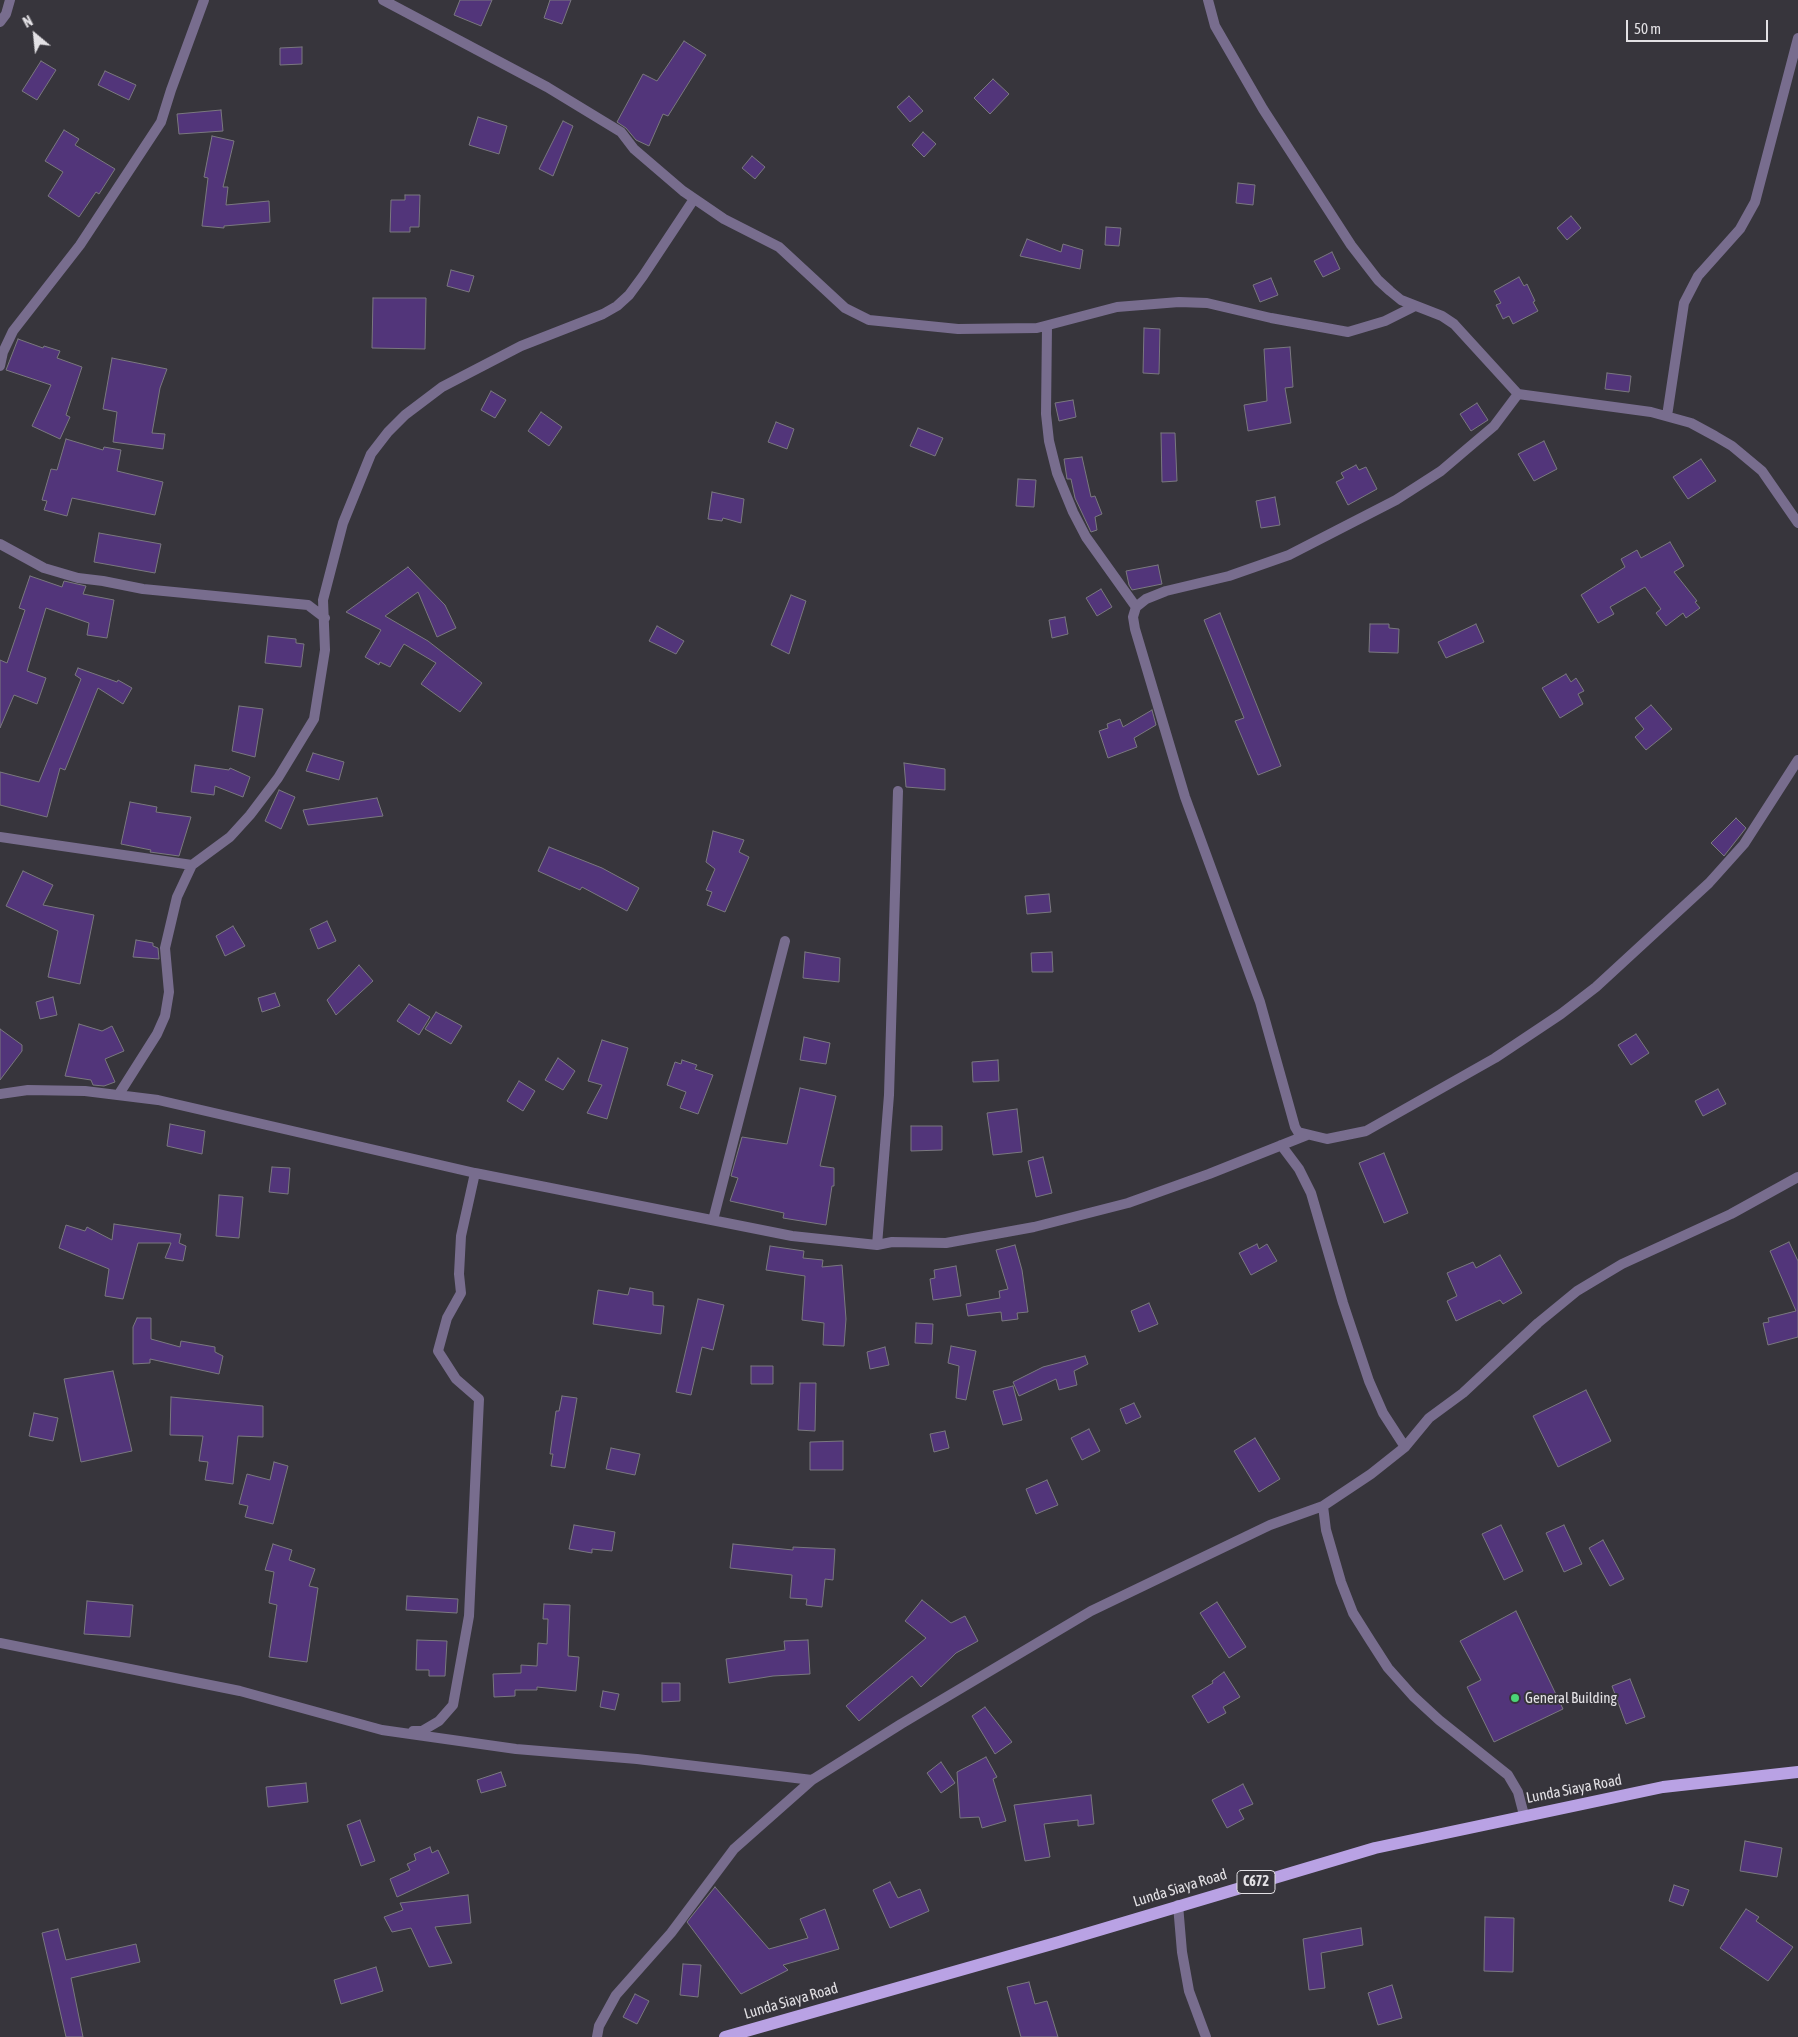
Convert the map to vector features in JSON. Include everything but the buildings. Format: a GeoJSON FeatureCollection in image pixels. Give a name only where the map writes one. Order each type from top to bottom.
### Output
{"type":"FeatureCollection","features":[{"type":"Feature","properties":{"kind":"main road","name":"Lunda Siaya Road"},"geometry":{"type":"LineString","coordinates":[[725,2037],[1059,1942],[1178,1905],[1375,1848],[1663,1787],[1798,1772]]}},
{"type":"Feature","properties":{"kind":"street"},"geometry":{"type":"LineString","coordinates":[[0,22],[10,0]]}},
{"type":"Feature","properties":{"kind":"street"},"geometry":{"type":"LineString","coordinates":[[0,366],[3,352],[13,331],[80,245],[161,122],[204,0]]}},
{"type":"Feature","properties":{"kind":"street"},"geometry":{"type":"LineString","coordinates":[[383,0],[584,108],[621,132],[634,149],[694,199],[724,219],[779,247],[838,302],[858,316],[869,320],[958,329],[1047,326],[1117,307],[1178,302],[1215,304],[1271,318],[1348,332],[1385,321],[1414,306]]}},
{"type":"Feature","properties":{"kind":"street"},"geometry":{"type":"LineString","coordinates":[[1208,0],[1215,26],[1248,84],[1352,245],[1378,280],[1401,300],[1454,324],[1518,394],[1667,416],[1690,423],[1732,446],[1747,458],[1774,486],[1798,523]]}},
{"type":"Feature","properties":{"kind":"street"},"geometry":{"type":"LineString","coordinates":[[1667,416],[1684,302],[1698,276],[1740,229],[1756,202],[1798,38]]}},
{"type":"Feature","properties":{"kind":"street"},"geometry":{"type":"LineString","coordinates":[[120,1094],[157,1034],[164,1016],[169,992],[165,948],[177,896],[192,865],[230,837],[250,814],[278,778],[314,719],[324,668],[324,600],[342,523],[371,454],[388,432],[422,401],[462,375],[521,346],[603,314],[617,306],[629,295],[643,276],[694,199]]}},
{"type":"Feature","properties":{"kind":"street"},"geometry":{"type":"LineString","coordinates":[[1047,326],[1046,414],[1049,441],[1057,473],[1086,537],[1136,607]]}},
{"type":"Feature","properties":{"kind":"street"},"geometry":{"type":"LineString","coordinates":[[1518,394],[1494,426],[1433,476],[1388,504],[1289,555],[1229,576],[1166,591],[1146,599],[1136,607],[1133,617],[1185,797],[1263,1011],[1298,1132],[1327,1139],[1343,1138],[1366,1131],[1494,1058],[1561,1014],[1596,987],[1709,883],[1744,844],[1798,760]]}},
{"type":"Feature","properties":{"kind":"street"},"geometry":{"type":"LineString","coordinates":[[0,544],[44,568],[78,578],[142,589],[308,605],[325,618]]}},
{"type":"Feature","properties":{"kind":"street"},"geometry":{"type":"LineString","coordinates":[[877,1244],[889,1095],[898,791]]}},
{"type":"Feature","properties":{"kind":"street"},"geometry":{"type":"LineString","coordinates":[[0,837],[192,865]]}},
{"type":"Feature","properties":{"kind":"street"},"geometry":{"type":"LineString","coordinates":[[713,1220],[785,941]]}},
{"type":"Feature","properties":{"kind":"street"},"geometry":{"type":"LineString","coordinates":[[0,1094],[28,1090],[120,1094],[204,1110],[475,1173],[792,1236],[877,1244],[892,1242],[946,1243],[1043,1224],[1128,1203],[1307,1135]]}},
{"type":"Feature","properties":{"kind":"street"},"geometry":{"type":"LineString","coordinates":[[1281,1146],[1299,1169],[1311,1193],[1343,1302],[1370,1381],[1383,1413],[1405,1447]]}},
{"type":"Feature","properties":{"kind":"street"},"geometry":{"type":"LineString","coordinates":[[382,1730],[422,1731],[439,1721],[453,1705],[460,1674],[469,1616],[480,1399],[456,1379],[438,1351],[447,1318],[461,1293],[459,1274],[461,1236],[475,1173]]}},
{"type":"Feature","properties":{"kind":"street"},"geometry":{"type":"LineString","coordinates":[[597,2037],[599,2026],[616,1995],[671,1933],[734,1849],[812,1780],[1090,1610],[1270,1525],[1323,1506],[1371,1474],[1405,1447],[1429,1418],[1463,1393],[1538,1323],[1577,1291],[1622,1264],[1723,1218],[1798,1177]]}},
{"type":"Feature","properties":{"kind":"street"},"geometry":{"type":"LineString","coordinates":[[1323,1506],[1326,1530],[1340,1582],[1353,1613],[1388,1668],[1413,1696],[1439,1720],[1508,1775],[1518,1792],[1524,1815]]}},
{"type":"Feature","properties":{"kind":"street"},"geometry":{"type":"LineString","coordinates":[[0,1643],[240,1691],[382,1730],[516,1749],[637,1759],[812,1780]]}},
{"type":"Feature","properties":{"kind":"street"},"geometry":{"type":"LineString","coordinates":[[1178,1905],[1182,1952],[1189,1991],[1206,2037]]}},
{"type":"Feature","properties":{"kind":"place","name":"General Building"},"geometry":{"type":"Point","coordinates":[1515,1698]}}]}
